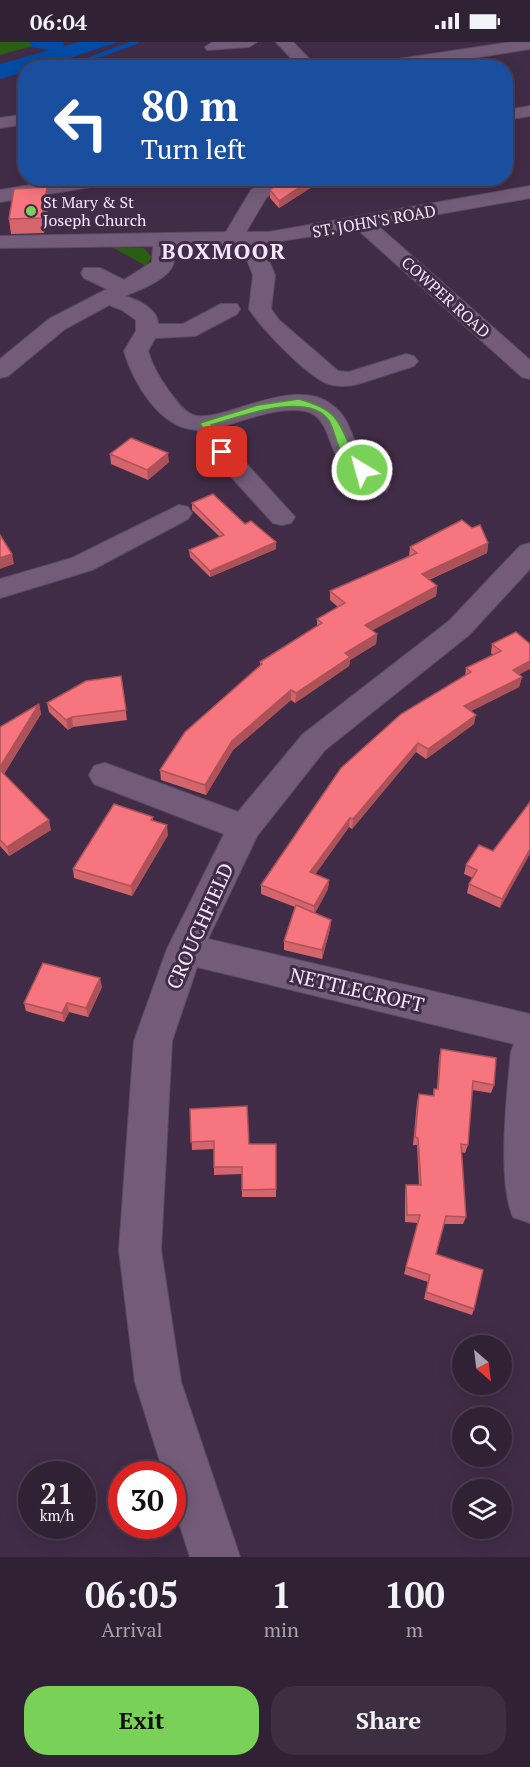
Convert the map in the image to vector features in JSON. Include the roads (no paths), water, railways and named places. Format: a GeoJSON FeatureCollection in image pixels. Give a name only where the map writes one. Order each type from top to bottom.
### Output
{"type":"FeatureCollection","features":[{"type":"Feature","properties":{"kind":"street"},"geometry":{"type":"LineString","coordinates":[[213,47],[249,42]]}},
{"type":"Feature","properties":{"kind":"street"},"geometry":{"type":"LineString","coordinates":[[284,42],[302,60]]}},
{"type":"Feature","properties":{"kind":"street"},"geometry":{"type":"LineString","coordinates":[[417,60],[501,45],[530,44]]}},
{"type":"Feature","properties":{"kind":"street"},"geometry":{"type":"LineString","coordinates":[[513,114],[530,111]]}},
{"type":"Feature","properties":{"kind":"street"},"geometry":{"type":"LineString","coordinates":[[0,123],[18,120]]}},
{"type":"Feature","properties":{"kind":"street"},"geometry":{"type":"LineString","coordinates":[[0,196],[61,186]]}},
{"type":"Feature","properties":{"kind":"street"},"geometry":{"type":"LineString","coordinates":[[270,186],[258,194],[241,239],[264,275],[260,309],[271,325],[331,377],[350,379],[406,361]]}},
{"type":"Feature","properties":{"kind":"street","name":"ST. JOHN'S ROAD"},"geometry":{"type":"LineString","coordinates":[[0,242],[241,239],[291,236],[527,194]]}},
{"type":"Feature","properties":{"kind":"street","name":"COWPER ROAD"},"geometry":{"type":"LineString","coordinates":[[363,223],[530,372]]}},
{"type":"Feature","properties":{"kind":"street"},"geometry":{"type":"LineString","coordinates":[[0,371],[57,324],[155,272],[163,264],[164,240]]}},
{"type":"Feature","properties":{"kind":"street"},"geometry":{"type":"LineString","coordinates":[[92,273],[147,318],[147,331],[136,351],[142,371],[172,411],[182,419],[205,423],[287,402],[312,404],[333,418],[348,454],[377,485]]}},
{"type":"Feature","properties":{"kind":"street"},"geometry":{"type":"LineString","coordinates":[[147,331],[187,331],[229,309]]}},
{"type":"Feature","properties":{"kind":"street"},"geometry":{"type":"LineString","coordinates":[[205,423],[222,452],[282,517]]}},
{"type":"Feature","properties":{"kind":"street"},"geometry":{"type":"LineString","coordinates":[[0,589],[82,564],[179,513]]}},
{"type":"Feature","properties":{"kind":"street","name":"CROUCHFIELD"},"geometry":{"type":"LineString","coordinates":[[215,1557],[158,1382],[140,1250],[153,1041],[185,949],[244,828],[314,742],[459,628],[530,552]]}},
{"type":"Feature","properties":{"kind":"street"},"geometry":{"type":"LineString","coordinates":[[105,774],[244,828]]}},
{"type":"Feature","properties":{"kind":"street","name":"NETTLECROFT"},"geometry":{"type":"LineString","coordinates":[[185,949],[530,1030]]}},
{"type":"Feature","properties":{"kind":"street"},"geometry":{"type":"LineString","coordinates":[[528,1203],[525,1114],[530,1052]]}},
{"type":"Feature","properties":{"kind":"water"},"geometry":{"type":"Polygon","coordinates":[[[79,42],[118,42],[64,60],[18,60],[18,74],[0,79],[0,64],[79,42]]]}},
{"type":"Feature","properties":{"kind":"waterway"},"geometry":{"type":"LineString","coordinates":[[41,42],[52,44]]}},
{"type":"Feature","properties":{"kind":"waterway"},"geometry":{"type":"LineString","coordinates":[[52,44],[58,42]]}},
{"type":"Feature","properties":{"kind":"waterway"},"geometry":{"type":"LineString","coordinates":[[87,60],[136,42]]}},
{"type":"Feature","properties":{"kind":"place","name":"St Mary & St Joseph Church"},"geometry":{"type":"Point","coordinates":[31,211]}},
{"type":"Feature","properties":{"kind":"district","name":"BOXMOOR"},"geometry":{"type":"Point","coordinates":[224,251]}}]}
